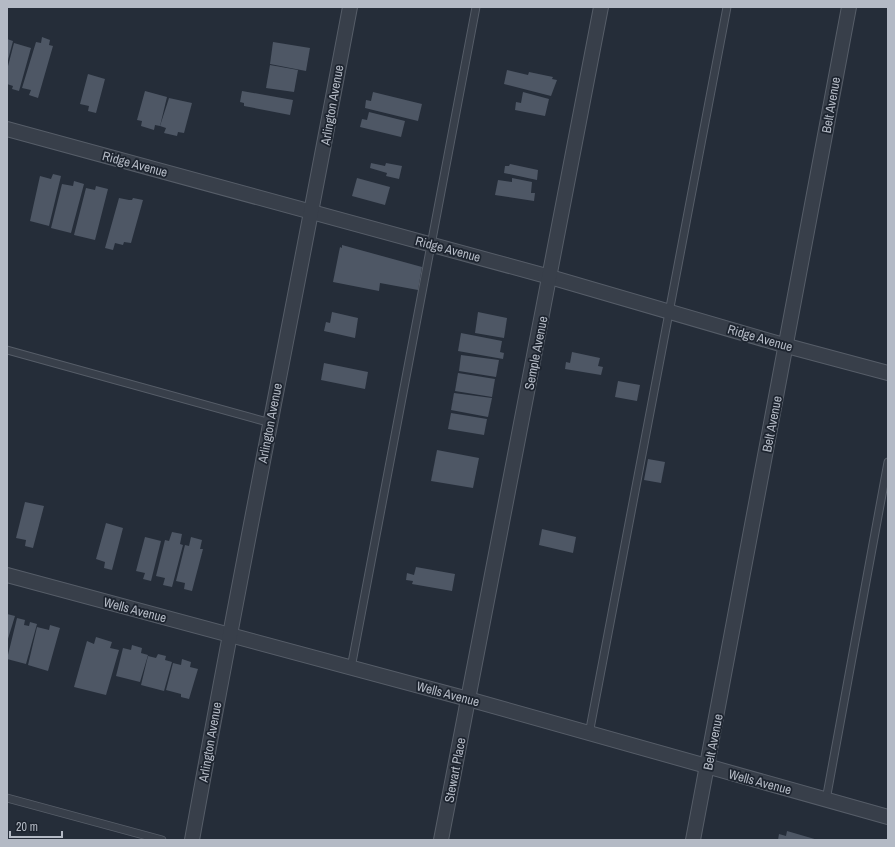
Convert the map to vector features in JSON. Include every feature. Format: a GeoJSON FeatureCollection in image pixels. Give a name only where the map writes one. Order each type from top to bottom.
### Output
{"type":"FeatureCollection","features":[{"type":"Feature","properties":{"kind":"street","name":"Arlington Avenue"},"geometry":{"type":"LineString","coordinates":[[192,840],[229,636],[312,213],[350,7]]}},
{"type":"Feature","properties":{"kind":"street","name":"Semple Avenue"},"geometry":{"type":"LineString","coordinates":[[468,699],[601,7]]}},
{"type":"Feature","properties":{"kind":"street","name":"Belt Avenue"},"geometry":{"type":"LineString","coordinates":[[693,840],[708,768],[849,7]]}},
{"type":"Feature","properties":{"kind":"street","name":"Ridge Avenue"},"geometry":{"type":"LineString","coordinates":[[7,129],[550,277],[787,346],[888,373]]}},
{"type":"Feature","properties":{"kind":"street","name":"Wells Avenue"},"geometry":{"type":"LineString","coordinates":[[7,575],[229,636],[468,699],[708,768],[888,817]]}},
{"type":"Feature","properties":{"kind":"street","name":"Stewart Place"},"geometry":{"type":"LineString","coordinates":[[441,840],[468,699]]}},
{"type":"Feature","properties":{"kind":"lane"},"geometry":{"type":"LineString","coordinates":[[351,668],[476,7]]}},
{"type":"Feature","properties":{"kind":"lane"},"geometry":{"type":"LineString","coordinates":[[589,734],[728,7]]}},
{"type":"Feature","properties":{"kind":"lane"},"geometry":{"type":"LineString","coordinates":[[7,350],[271,422]]}},
{"type":"Feature","properties":{"kind":"lane"},"geometry":{"type":"LineString","coordinates":[[826,800],[888,462]]}},
{"type":"Feature","properties":{"kind":"lane"},"geometry":{"type":"LineString","coordinates":[[7,798],[162,840]]}},
{"type":"Feature","properties":{"kind":"building"},"geometry":{"type":"Polygon","coordinates":[[[42,37],[50,40],[49,45],[53,46],[38,98],[29,95],[31,90],[22,88],[36,42],[41,43],[42,37]]]}},
{"type":"Feature","properties":{"kind":"building"},"geometry":{"type":"Polygon","coordinates":[[[7,39],[13,41],[8,60],[7,60],[7,39]]]}},
{"type":"Feature","properties":{"kind":"building"},"geometry":{"type":"Polygon","coordinates":[[[273,42],[310,48],[306,71],[270,64],[273,42]]]}},
{"type":"Feature","properties":{"kind":"building"},"geometry":{"type":"Polygon","coordinates":[[[14,43],[31,48],[19,91],[12,89],[13,86],[7,84],[7,70],[14,43]]]}},
{"type":"Feature","properties":{"kind":"building"},"geometry":{"type":"Polygon","coordinates":[[[270,65],[298,70],[294,92],[266,88],[270,65]]]}},
{"type":"Feature","properties":{"kind":"building"},"geometry":{"type":"Polygon","coordinates":[[[507,70],[528,75],[529,72],[553,77],[552,79],[557,80],[551,96],[504,84],[507,70]]]}},
{"type":"Feature","properties":{"kind":"building"},"geometry":{"type":"Polygon","coordinates":[[[88,74],[105,79],[96,113],[88,111],[89,106],[80,104],[88,74]]]}},
{"type":"Feature","properties":{"kind":"building"},"geometry":{"type":"Polygon","coordinates":[[[145,91],[167,97],[160,126],[155,125],[154,130],[141,126],[142,121],[137,120],[145,91]]]}},
{"type":"Feature","properties":{"kind":"building"},"geometry":{"type":"Polygon","coordinates":[[[242,91],[293,100],[290,115],[244,106],[244,103],[240,102],[242,91]]]}},
{"type":"Feature","properties":{"kind":"building"},"geometry":{"type":"Polygon","coordinates":[[[373,92],[422,104],[418,121],[365,108],[366,100],[371,101],[373,92]]]}},
{"type":"Feature","properties":{"kind":"building"},"geometry":{"type":"Polygon","coordinates":[[[523,92],[549,99],[545,116],[515,110],[516,102],[521,103],[523,92]]]}},
{"type":"Feature","properties":{"kind":"building"},"geometry":{"type":"Polygon","coordinates":[[[169,98],[192,103],[184,133],[178,132],[177,136],[164,133],[166,128],[160,126],[169,98]]]}},
{"type":"Feature","properties":{"kind":"building"},"geometry":{"type":"Polygon","coordinates":[[[369,112],[405,121],[401,137],[360,127],[362,119],[367,120],[369,112]]]}},
{"type":"Feature","properties":{"kind":"building"},"geometry":{"type":"Polygon","coordinates":[[[371,163],[385,166],[386,163],[402,166],[399,179],[386,176],[387,173],[370,168],[371,163]]]}},
{"type":"Feature","properties":{"kind":"building"},"geometry":{"type":"Polygon","coordinates":[[[510,164],[538,170],[537,180],[504,173],[505,166],[509,166],[510,164]]]}},
{"type":"Feature","properties":{"kind":"building"},"geometry":{"type":"Polygon","coordinates":[[[53,174],[61,176],[49,226],[30,221],[40,176],[51,179],[53,174]]]}},
{"type":"Feature","properties":{"kind":"building"},"geometry":{"type":"Polygon","coordinates":[[[357,178],[390,187],[385,205],[352,196],[357,178]]]}},
{"type":"Feature","properties":{"kind":"building"},"geometry":{"type":"Polygon","coordinates":[[[512,178],[532,182],[531,193],[535,193],[534,201],[495,195],[498,180],[512,182],[512,178]]]}},
{"type":"Feature","properties":{"kind":"building"},"geometry":{"type":"Polygon","coordinates":[[[74,181],[84,184],[71,233],[51,228],[62,184],[73,186],[74,181]]]}},
{"type":"Feature","properties":{"kind":"building"},"geometry":{"type":"Polygon","coordinates":[[[96,186],[108,189],[95,240],[74,235],[86,188],[95,190],[96,186]]]}},
{"type":"Feature","properties":{"kind":"building"},"geometry":{"type":"Polygon","coordinates":[[[119,198],[143,200],[131,243],[124,242],[123,245],[115,243],[113,250],[105,248],[119,198]]]}},
{"type":"Feature","properties":{"kind":"building"},"geometry":{"type":"Polygon","coordinates":[[[342,245],[422,267],[418,290],[380,283],[379,291],[333,282],[340,247],[342,248],[342,245]]]}},
{"type":"Feature","properties":{"kind":"building"},"geometry":{"type":"Polygon","coordinates":[[[332,312],[358,318],[355,338],[324,331],[326,322],[330,323],[332,312]]]}},
{"type":"Feature","properties":{"kind":"building"},"geometry":{"type":"Polygon","coordinates":[[[478,312],[507,318],[504,338],[475,333],[478,312]]]}},
{"type":"Feature","properties":{"kind":"building"},"geometry":{"type":"Polygon","coordinates":[[[461,333],[502,341],[500,352],[504,353],[503,359],[458,351],[461,333]]]}},
{"type":"Feature","properties":{"kind":"building"},"geometry":{"type":"Polygon","coordinates":[[[572,352],[600,358],[598,366],[603,367],[601,375],[565,369],[566,362],[570,363],[572,352]]]}},
{"type":"Feature","properties":{"kind":"building"},"geometry":{"type":"Polygon","coordinates":[[[461,355],[499,360],[496,377],[459,371],[461,355]]]}},
{"type":"Feature","properties":{"kind":"building"},"geometry":{"type":"Polygon","coordinates":[[[324,363],[368,372],[365,389],[321,380],[324,363]]]}},
{"type":"Feature","properties":{"kind":"building"},"geometry":{"type":"Polygon","coordinates":[[[458,373],[495,379],[492,397],[455,391],[458,373]]]}},
{"type":"Feature","properties":{"kind":"building"},"geometry":{"type":"Polygon","coordinates":[[[618,381],[640,385],[637,401],[615,397],[618,381]]]}},
{"type":"Feature","properties":{"kind":"building"},"geometry":{"type":"Polygon","coordinates":[[[454,393],[492,398],[488,417],[451,410],[454,393]]]}},
{"type":"Feature","properties":{"kind":"building"},"geometry":{"type":"Polygon","coordinates":[[[451,413],[487,419],[484,435],[448,429],[451,413]]]}},
{"type":"Feature","properties":{"kind":"building"},"geometry":{"type":"Polygon","coordinates":[[[437,450],[479,458],[473,488],[431,481],[437,450]]]}},
{"type":"Feature","properties":{"kind":"building"},"geometry":{"type":"Polygon","coordinates":[[[648,459],[665,462],[661,483],[644,480],[648,459]]]}},
{"type":"Feature","properties":{"kind":"building"},"geometry":{"type":"Polygon","coordinates":[[[25,502],[44,506],[33,548],[25,546],[26,540],[16,538],[25,502]]]}},
{"type":"Feature","properties":{"kind":"building"},"geometry":{"type":"Polygon","coordinates":[[[106,523],[123,528],[112,570],[104,568],[105,562],[96,559],[106,523]]]}},
{"type":"Feature","properties":{"kind":"building"},"geometry":{"type":"Polygon","coordinates":[[[542,529],[576,537],[573,553],[539,545],[542,529]]]}},
{"type":"Feature","properties":{"kind":"building"},"geometry":{"type":"Polygon","coordinates":[[[172,532],[182,534],[180,544],[183,545],[172,587],[163,585],[165,578],[156,576],[165,540],[169,541],[172,532]]]}},
{"type":"Feature","properties":{"kind":"building"},"geometry":{"type":"Polygon","coordinates":[[[145,537],[161,541],[151,581],[143,579],[145,573],[136,571],[145,537]]]}},
{"type":"Feature","properties":{"kind":"building"},"geometry":{"type":"Polygon","coordinates":[[[191,537],[202,540],[200,549],[203,549],[192,591],[184,589],[185,583],[176,581],[185,545],[189,546],[191,537]]]}},
{"type":"Feature","properties":{"kind":"building"},"geometry":{"type":"Polygon","coordinates":[[[416,567],[455,574],[452,591],[412,584],[413,581],[406,580],[407,573],[414,575],[416,567]]]}},
{"type":"Feature","properties":{"kind":"building"},"geometry":{"type":"Polygon","coordinates":[[[7,614],[15,616],[7,642],[7,614]]]}},
{"type":"Feature","properties":{"kind":"building"},"geometry":{"type":"Polygon","coordinates":[[[17,618],[25,620],[24,625],[29,626],[30,622],[37,624],[26,664],[7,659],[17,618]]]}},
{"type":"Feature","properties":{"kind":"building"},"geometry":{"type":"Polygon","coordinates":[[[50,625],[60,628],[48,671],[28,665],[37,627],[49,630],[50,625]]]}},
{"type":"Feature","properties":{"kind":"building"},"geometry":{"type":"Polygon","coordinates":[[[96,637],[112,642],[110,648],[119,650],[106,695],[74,687],[87,641],[94,644],[96,637]]]}},
{"type":"Feature","properties":{"kind":"building"},"geometry":{"type":"Polygon","coordinates":[[[132,645],[142,648],[141,653],[148,655],[140,682],[116,676],[123,648],[131,650],[132,645]]]}},
{"type":"Feature","properties":{"kind":"building"},"geometry":{"type":"Polygon","coordinates":[[[158,654],[166,656],[165,660],[172,662],[164,691],[141,685],[148,656],[156,658],[158,654]]]}},
{"type":"Feature","properties":{"kind":"building"},"geometry":{"type":"Polygon","coordinates":[[[182,659],[191,662],[190,667],[198,669],[189,699],[181,697],[181,694],[166,690],[173,663],[181,665],[182,659]]]}},
{"type":"Feature","properties":{"kind":"building"},"geometry":{"type":"Polygon","coordinates":[[[787,831],[818,840],[778,840],[779,834],[786,836],[787,831]]]}}]}
